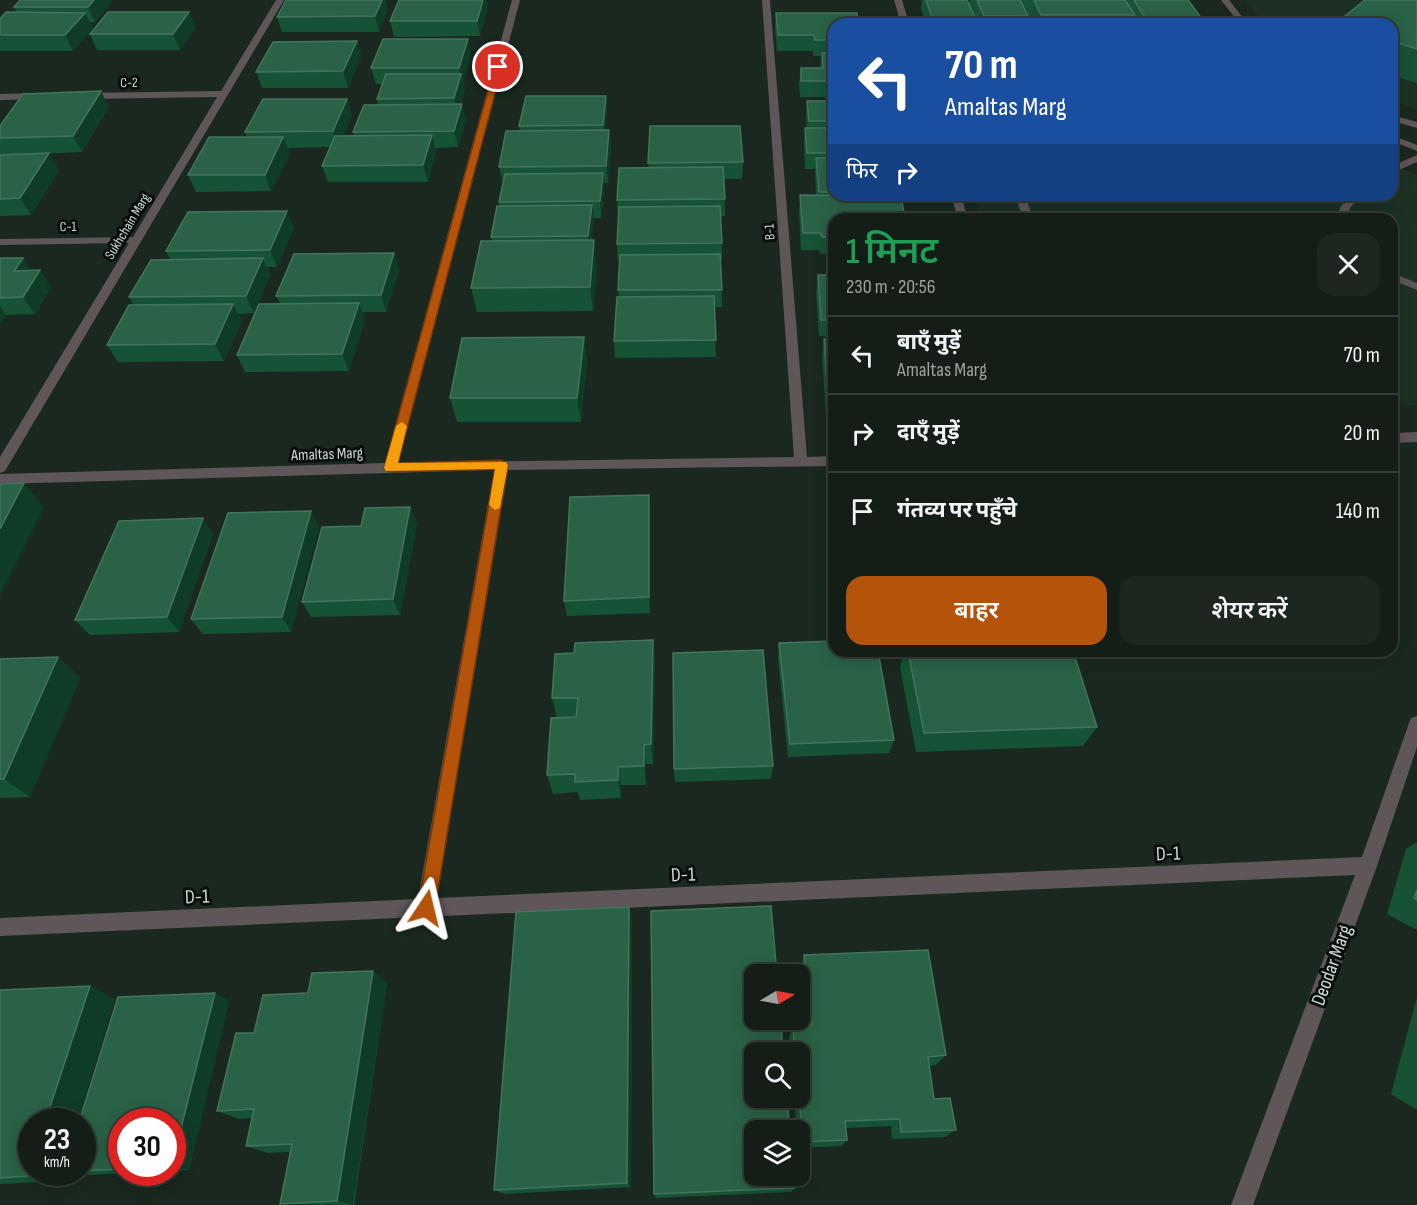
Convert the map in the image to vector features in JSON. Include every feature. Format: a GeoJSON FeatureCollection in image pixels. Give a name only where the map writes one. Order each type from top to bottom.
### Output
{"type":"FeatureCollection","features":[{"type":"Feature","properties":{"kind":"street"},"geometry":{"type":"LineString","coordinates":[[280,0],[291,1]]}},
{"type":"Feature","properties":{"kind":"street","name":"Sukhchain Marg"},"geometry":{"type":"LineString","coordinates":[[0,468],[280,0]]}},
{"type":"Feature","properties":{"kind":"street"},"geometry":{"type":"LineString","coordinates":[[390,468],[516,0]]}},
{"type":"Feature","properties":{"kind":"street","name":"B-1"},"geometry":{"type":"LineString","coordinates":[[766,0],[801,462]]}},
{"type":"Feature","properties":{"kind":"street"},"geometry":{"type":"LineString","coordinates":[[897,0],[903,18]]}},
{"type":"Feature","properties":{"kind":"street"},"geometry":{"type":"LineString","coordinates":[[1226,0],[1240,18]]}},
{"type":"Feature","properties":{"kind":"street","name":"C-2"},"geometry":{"type":"LineString","coordinates":[[70,96],[223,94]]}},
{"type":"Feature","properties":{"kind":"street"},"geometry":{"type":"LineString","coordinates":[[0,97],[47,96]]}},
{"type":"Feature","properties":{"kind":"street"},"geometry":{"type":"LineString","coordinates":[[1398,120],[1417,125]]}},
{"type":"Feature","properties":{"kind":"street"},"geometry":{"type":"LineString","coordinates":[[1398,140],[1417,148]]}},
{"type":"Feature","properties":{"kind":"street"},"geometry":{"type":"LineString","coordinates":[[1398,167],[1417,158]]}},
{"type":"Feature","properties":{"kind":"street","name":"C-1"},"geometry":{"type":"LineString","coordinates":[[0,242],[136,240]]}},
{"type":"Feature","properties":{"kind":"street"},"geometry":{"type":"LineString","coordinates":[[1398,279],[1417,287]]}},
{"type":"Feature","properties":{"kind":"street"},"geometry":{"type":"LineString","coordinates":[[1398,438],[1417,437]]}},
{"type":"Feature","properties":{"kind":"street","name":"Amaltas Marg"},"geometry":{"type":"LineString","coordinates":[[0,479],[502,465],[828,460]]}},
{"type":"Feature","properties":{"kind":"street"},"geometry":{"type":"LineString","coordinates":[[426,908],[502,465]]}},
{"type":"Feature","properties":{"kind":"street","name":"Deodar Marg"},"geometry":{"type":"LineString","coordinates":[[1242,1205],[1368,866],[1417,723]]}},
{"type":"Feature","properties":{"kind":"street","name":"D-1"},"geometry":{"type":"LineString","coordinates":[[0,927],[1368,866]]}},
{"type":"Feature","properties":{"kind":"shaded area"},"geometry":{"type":"Polygon","coordinates":[[[1244,0],[1417,0],[1417,110],[1398,103],[1398,18],[1260,18],[1244,0]]]}},
{"type":"Feature","properties":{"kind":"shaded area"},"geometry":{"type":"Polygon","coordinates":[[[1398,167],[1417,175],[1417,405],[1398,406],[1398,213],[979,213],[975,201],[1398,201],[1398,167]]]}},
{"type":"Feature","properties":{"kind":"building"},"geometry":{"type":"Polygon","coordinates":[[[20,0],[94,0],[88,7],[14,7],[20,0]]]}},
{"type":"Feature","properties":{"kind":"building"},"geometry":{"type":"Polygon","coordinates":[[[286,0],[382,0],[375,16],[277,17],[286,0]]]}},
{"type":"Feature","properties":{"kind":"building"},"geometry":{"type":"Polygon","coordinates":[[[399,0],[483,0],[477,21],[390,21],[399,0]]]}},
{"type":"Feature","properties":{"kind":"building"},"geometry":{"type":"Polygon","coordinates":[[[926,0],[967,0],[975,18],[932,18],[926,0]]]}},
{"type":"Feature","properties":{"kind":"building"},"geometry":{"type":"Polygon","coordinates":[[[977,0],[1020,0],[1028,16],[984,16],[977,0]]]}},
{"type":"Feature","properties":{"kind":"building"},"geometry":{"type":"Polygon","coordinates":[[[1034,0],[1125,0],[1135,15],[1041,15],[1034,0]]]}},
{"type":"Feature","properties":{"kind":"building"},"geometry":{"type":"Polygon","coordinates":[[[1134,0],[1188,0],[1201,18],[1145,18],[1134,0]]]}},
{"type":"Feature","properties":{"kind":"building"},"geometry":{"type":"Polygon","coordinates":[[[1365,0],[1417,0],[1417,49],[1398,43],[1398,18],[1342,18],[1365,0]]]}},
{"type":"Feature","properties":{"kind":"building"},"geometry":{"type":"Polygon","coordinates":[[[6,12],[85,13],[65,35],[0,35],[0,19],[6,12]]]}},
{"type":"Feature","properties":{"kind":"building"},"geometry":{"type":"Polygon","coordinates":[[[108,12],[189,12],[173,34],[90,34],[108,12]]]}},
{"type":"Feature","properties":{"kind":"building"},"geometry":{"type":"Polygon","coordinates":[[[776,13],[857,13],[857,18],[828,18],[828,40],[815,40],[814,35],[778,35],[776,13]]]}},
{"type":"Feature","properties":{"kind":"building"},"geometry":{"type":"Polygon","coordinates":[[[383,39],[468,39],[459,68],[371,68],[383,39]]]}},
{"type":"Feature","properties":{"kind":"building"},"geometry":{"type":"Polygon","coordinates":[[[357,41],[343,71],[256,72],[273,42],[357,41]]]}},
{"type":"Feature","properties":{"kind":"building"},"geometry":{"type":"Polygon","coordinates":[[[822,53],[828,53],[828,91],[827,81],[801,81],[801,68],[823,68],[822,53]]]}},
{"type":"Feature","properties":{"kind":"building"},"geometry":{"type":"Polygon","coordinates":[[[386,74],[461,74],[454,98],[377,99],[386,74]]]}},
{"type":"Feature","properties":{"kind":"building"},"geometry":{"type":"Polygon","coordinates":[[[101,91],[73,136],[0,138],[0,126],[23,94],[101,91]]]}},
{"type":"Feature","properties":{"kind":"building"},"geometry":{"type":"Polygon","coordinates":[[[526,96],[606,96],[603,125],[519,126],[526,96]]]}},
{"type":"Feature","properties":{"kind":"building"},"geometry":{"type":"Polygon","coordinates":[[[263,99],[347,99],[333,131],[245,132],[263,99]]]}},
{"type":"Feature","properties":{"kind":"building"},"geometry":{"type":"Polygon","coordinates":[[[807,101],[828,101],[828,121],[809,121],[807,101]]]}},
{"type":"Feature","properties":{"kind":"building"},"geometry":{"type":"Polygon","coordinates":[[[462,104],[454,131],[353,132],[364,105],[462,104]]]}},
{"type":"Feature","properties":{"kind":"building"},"geometry":{"type":"Polygon","coordinates":[[[650,126],[740,126],[743,162],[648,163],[650,126]]]}},
{"type":"Feature","properties":{"kind":"building"},"geometry":{"type":"Polygon","coordinates":[[[805,128],[828,128],[828,153],[807,153],[805,128]]]}},
{"type":"Feature","properties":{"kind":"building"},"geometry":{"type":"Polygon","coordinates":[[[609,130],[606,166],[499,167],[506,131],[609,130]]]}},
{"type":"Feature","properties":{"kind":"building"},"geometry":{"type":"Polygon","coordinates":[[[432,135],[423,165],[322,166],[335,136],[432,135]]]}},
{"type":"Feature","properties":{"kind":"building"},"geometry":{"type":"Polygon","coordinates":[[[209,137],[283,137],[265,175],[188,175],[209,137]]]}},
{"type":"Feature","properties":{"kind":"building"},"geometry":{"type":"Polygon","coordinates":[[[49,153],[20,198],[0,199],[0,155],[49,153]]]}},
{"type":"Feature","properties":{"kind":"building"},"geometry":{"type":"Polygon","coordinates":[[[816,158],[828,158],[828,192],[819,192],[816,158]]]}},
{"type":"Feature","properties":{"kind":"building"},"geometry":{"type":"Polygon","coordinates":[[[723,167],[725,199],[617,200],[619,168],[723,167]]]}},
{"type":"Feature","properties":{"kind":"building"},"geometry":{"type":"Polygon","coordinates":[[[603,173],[600,201],[499,202],[505,174],[603,173]]]}},
{"type":"Feature","properties":{"kind":"building"},"geometry":{"type":"Polygon","coordinates":[[[800,195],[828,195],[828,201],[902,201],[904,213],[828,213],[828,237],[822,237],[821,233],[803,233],[800,195]]]}},
{"type":"Feature","properties":{"kind":"building"},"geometry":{"type":"Polygon","coordinates":[[[592,205],[588,236],[491,237],[497,206],[592,205]]]}},
{"type":"Feature","properties":{"kind":"building"},"geometry":{"type":"Polygon","coordinates":[[[720,206],[722,243],[617,244],[619,207],[720,206]]]}},
{"type":"Feature","properties":{"kind":"building"},"geometry":{"type":"Polygon","coordinates":[[[287,211],[270,250],[166,251],[188,212],[287,211]]]}},
{"type":"Feature","properties":{"kind":"building"},"geometry":{"type":"Polygon","coordinates":[[[594,240],[590,287],[471,288],[481,241],[594,240]]]}},
{"type":"Feature","properties":{"kind":"building"},"geometry":{"type":"Polygon","coordinates":[[[394,253],[381,295],[276,296],[294,254],[394,253]]]}},
{"type":"Feature","properties":{"kind":"building"},"geometry":{"type":"Polygon","coordinates":[[[720,254],[722,290],[618,290],[620,255],[720,254]]]}},
{"type":"Feature","properties":{"kind":"building"},"geometry":{"type":"Polygon","coordinates":[[[0,258],[23,258],[14,271],[40,270],[23,297],[0,298],[0,258]]]}},
{"type":"Feature","properties":{"kind":"building"},"geometry":{"type":"Polygon","coordinates":[[[263,258],[246,296],[129,297],[151,260],[263,258]]]}},
{"type":"Feature","properties":{"kind":"building"},"geometry":{"type":"Polygon","coordinates":[[[818,275],[828,275],[828,320],[821,320],[818,275]]]}},
{"type":"Feature","properties":{"kind":"building"},"geometry":{"type":"Polygon","coordinates":[[[714,296],[716,340],[614,341],[617,297],[714,296]]]}},
{"type":"Feature","properties":{"kind":"building"},"geometry":{"type":"Polygon","coordinates":[[[359,303],[342,354],[237,355],[259,304],[359,303]]]}},
{"type":"Feature","properties":{"kind":"building"},"geometry":{"type":"Polygon","coordinates":[[[233,304],[215,344],[107,345],[129,305],[233,304]]]}},
{"type":"Feature","properties":{"kind":"building"},"geometry":{"type":"Polygon","coordinates":[[[584,337],[577,398],[450,398],[462,338],[584,337]]]}},
{"type":"Feature","properties":{"kind":"building"},"geometry":{"type":"Polygon","coordinates":[[[824,339],[828,339],[828,398],[824,339]]]}},
{"type":"Feature","properties":{"kind":"building"},"geometry":{"type":"Polygon","coordinates":[[[24,483],[0,529],[0,484],[24,483]]]}},
{"type":"Feature","properties":{"kind":"building"},"geometry":{"type":"Polygon","coordinates":[[[649,495],[649,597],[564,601],[570,497],[649,495]]]}},
{"type":"Feature","properties":{"kind":"building"},"geometry":{"type":"Polygon","coordinates":[[[410,507],[393,599],[302,602],[322,527],[361,526],[365,508],[410,507]]]}},
{"type":"Feature","properties":{"kind":"building"},"geometry":{"type":"Polygon","coordinates":[[[311,511],[282,617],[191,619],[228,513],[311,511]]]}},
{"type":"Feature","properties":{"kind":"building"},"geometry":{"type":"Polygon","coordinates":[[[203,518],[167,617],[75,620],[119,521],[203,518]]]}},
{"type":"Feature","properties":{"kind":"building"},"geometry":{"type":"Polygon","coordinates":[[[653,640],[651,744],[644,745],[644,766],[618,767],[618,780],[575,782],[575,774],[547,775],[551,718],[576,717],[578,698],[552,698],[555,654],[574,653],[575,643],[653,640]]]}},
{"type":"Feature","properties":{"kind":"building"},"geometry":{"type":"Polygon","coordinates":[[[828,641],[828,657],[879,657],[894,740],[790,744],[779,643],[828,641]]]}},
{"type":"Feature","properties":{"kind":"building"},"geometry":{"type":"Polygon","coordinates":[[[763,650],[773,766],[674,769],[673,653],[763,650]]]}},
{"type":"Feature","properties":{"kind":"building"},"geometry":{"type":"Polygon","coordinates":[[[58,657],[4,779],[0,779],[0,659],[58,657]]]}},
{"type":"Feature","properties":{"kind":"building"},"geometry":{"type":"Polygon","coordinates":[[[909,657],[1075,657],[1097,727],[924,733],[909,657]]]}},
{"type":"Feature","properties":{"kind":"building"},"geometry":{"type":"Polygon","coordinates":[[[771,906],[776,964],[744,964],[744,1030],[782,1030],[782,1042],[744,1042],[744,1108],[788,1108],[789,1120],[744,1120],[744,1186],[795,1186],[795,1188],[654,1194],[651,911],[771,906]]]}},
{"type":"Feature","properties":{"kind":"building"},"geometry":{"type":"Polygon","coordinates":[[[629,907],[627,1183],[494,1190],[516,912],[629,907]]]}},
{"type":"Feature","properties":{"kind":"building"},"geometry":{"type":"Polygon","coordinates":[[[928,950],[946,1055],[928,1057],[934,1099],[950,1098],[956,1130],[901,1132],[900,1119],[845,1121],[847,1140],[810,1142],[810,1120],[801,1120],[800,1108],[810,1108],[810,1042],[794,1042],[793,1030],[810,1030],[810,1025],[812,1025],[810,964],[805,964],[804,955],[928,950]]]}},
{"type":"Feature","properties":{"kind":"building"},"geometry":{"type":"Polygon","coordinates":[[[373,971],[337,1201],[280,1204],[292,1144],[246,1146],[254,1109],[217,1111],[236,1033],[254,1033],[263,995],[308,993],[312,973],[373,971]]]}},
{"type":"Feature","properties":{"kind":"building"},"geometry":{"type":"Polygon","coordinates":[[[90,986],[50,1108],[18,1108],[18,1177],[0,1178],[0,990],[90,986]]]}},
{"type":"Feature","properties":{"kind":"building"},"geometry":{"type":"Polygon","coordinates":[[[215,993],[186,1108],[108,1108],[108,1170],[96,1170],[96,1108],[83,1108],[118,997],[215,993]]]}},
{"type":"Feature","properties":{"kind":"slow traffic"},"geometry":{"type":"LineString","coordinates":[[402,426],[390,468],[502,465],[495,505]]}},
{"type":"Feature","properties":{"kind":"route"},"geometry":{"type":"LineString","coordinates":[[426,908],[502,465],[390,468],[498,67]]}}]}
